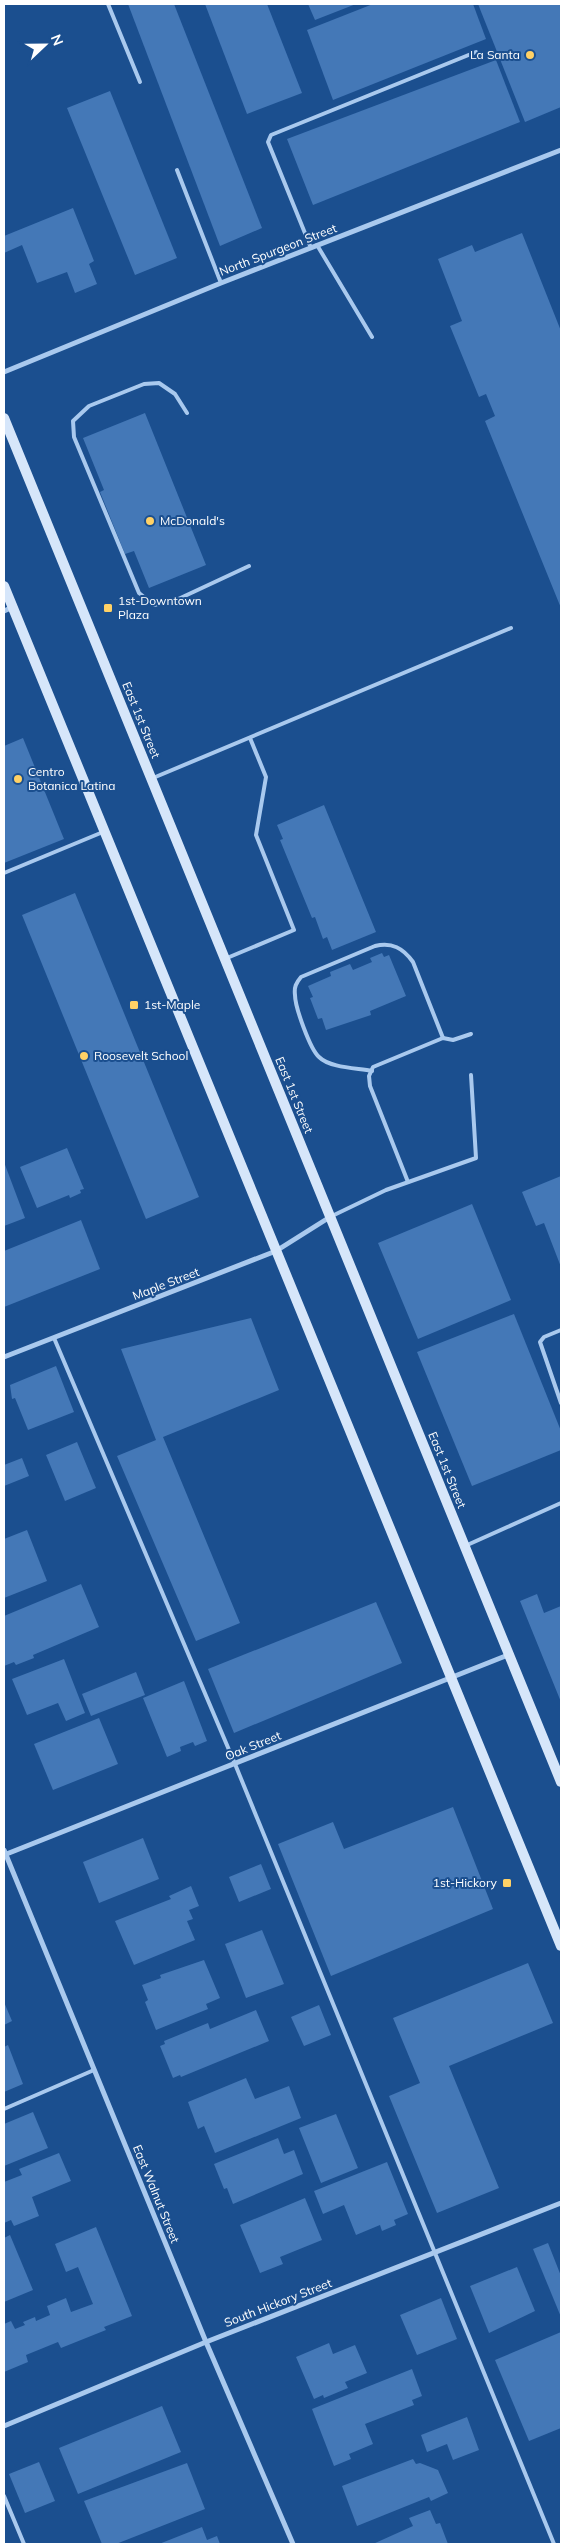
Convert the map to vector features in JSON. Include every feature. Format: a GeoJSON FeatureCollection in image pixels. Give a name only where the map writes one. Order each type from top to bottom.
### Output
{"type":"FeatureCollection","features":[{"type":"Feature","properties":{"kind":"main road","name":"East 1st Street"},"geometry":{"type":"LineString","coordinates":[[4,418],[561,1782]]}},
{"type":"Feature","properties":{"kind":"main road"},"geometry":{"type":"LineString","coordinates":[[4,586],[8,609],[105,832],[561,1946]]}},
{"type":"Feature","properties":{"kind":"street","name":"North Spurgeon Street"},"geometry":{"type":"LineString","coordinates":[[4,372],[221,283],[561,150]]}},
{"type":"Feature","properties":{"kind":"street","name":"Maple Street"},"geometry":{"type":"LineString","coordinates":[[4,1357],[276,1252],[330,1217]]}},
{"type":"Feature","properties":{"kind":"street","name":"Oak Street"},"geometry":{"type":"LineString","coordinates":[[4,1853],[235,1764],[509,1654]]}},
{"type":"Feature","properties":{"kind":"street","name":"East Walnut Street"},"geometry":{"type":"LineString","coordinates":[[4,1853],[206,2342],[293,2544]]}},
{"type":"Feature","properties":{"kind":"street","name":"South Hickory Street"},"geometry":{"type":"LineString","coordinates":[[4,2426],[206,2342],[561,2203]]}},
{"type":"Feature","properties":{"kind":"lane"},"geometry":{"type":"LineString","coordinates":[[108,4],[140,82]]}},
{"type":"Feature","properties":{"kind":"lane"},"geometry":{"type":"LineString","coordinates":[[311,248],[268,142],[271,135],[476,52]]}},
{"type":"Feature","properties":{"kind":"lane"},"geometry":{"type":"LineString","coordinates":[[177,170],[221,283]]}},
{"type":"Feature","properties":{"kind":"lane"},"geometry":{"type":"LineString","coordinates":[[317,245],[372,337]]}},
{"type":"Feature","properties":{"kind":"lane"},"geometry":{"type":"LineString","coordinates":[[187,412],[175,394],[159,383],[144,384],[89,406],[73,421],[74,437],[138,593],[154,605],[174,601],[249,566]]}},
{"type":"Feature","properties":{"kind":"lane"},"geometry":{"type":"LineString","coordinates":[[151,779],[511,628]]}},
{"type":"Feature","properties":{"kind":"lane"},"geometry":{"type":"LineString","coordinates":[[225,959],[294,930],[256,835],[266,777],[250,738]]}},
{"type":"Feature","properties":{"kind":"lane"},"geometry":{"type":"LineString","coordinates":[[4,873],[105,832]]}},
{"type":"Feature","properties":{"kind":"lane"},"geometry":{"type":"LineString","coordinates":[[372,1071],[348,1067],[319,1057],[312,1048],[294,997],[295,985],[301,977],[375,946],[384,944],[396,946],[407,953],[413,962],[443,1038]]}},
{"type":"Feature","properties":{"kind":"lane"},"geometry":{"type":"LineString","coordinates":[[408,1182],[370,1086],[369,1076],[373,1067],[443,1038],[453,1040],[471,1034]]}},
{"type":"Feature","properties":{"kind":"lane"},"geometry":{"type":"LineString","coordinates":[[330,1217],[386,1190],[476,1158],[471,1075]]}},
{"type":"Feature","properties":{"kind":"lane"},"geometry":{"type":"LineString","coordinates":[[561,1330],[544,1337],[540,1342],[561,1403]]}},
{"type":"Feature","properties":{"kind":"lane"},"geometry":{"type":"LineString","coordinates":[[54,1338],[235,1764],[554,2544]]}},
{"type":"Feature","properties":{"kind":"lane"},"geometry":{"type":"LineString","coordinates":[[464,1546],[561,1504]]}},
{"type":"Feature","properties":{"kind":"lane"},"geometry":{"type":"LineString","coordinates":[[4,2109],[94,2070]]}},
{"type":"Feature","properties":{"kind":"lane"},"geometry":{"type":"LineString","coordinates":[[4,2496],[24,2544]]}},
{"type":"Feature","properties":{"kind":"building"},"geometry":{"type":"Polygon","coordinates":[[[128,4],[174,4],[262,228],[220,246],[128,4]]]}},
{"type":"Feature","properties":{"kind":"building"},"geometry":{"type":"Polygon","coordinates":[[[205,4],[267,4],[302,93],[247,114],[205,4]]]}},
{"type":"Feature","properties":{"kind":"building"},"geometry":{"type":"Polygon","coordinates":[[[308,4],[356,4],[315,20],[308,4]]]}},
{"type":"Feature","properties":{"kind":"building"},"geometry":{"type":"Polygon","coordinates":[[[373,4],[473,4],[486,39],[333,100],[307,30],[373,4]]]}},
{"type":"Feature","properties":{"kind":"building","name":"La Santa"},"geometry":{"type":"Polygon","coordinates":[[[478,4],[561,4],[561,107],[525,122],[478,4]]]}},
{"type":"Feature","properties":{"kind":"building"},"geometry":{"type":"Polygon","coordinates":[[[496,60],[520,122],[313,205],[287,139],[496,60]]]}},
{"type":"Feature","properties":{"kind":"building"},"geometry":{"type":"Polygon","coordinates":[[[110,91],[177,258],[135,275],[67,108],[110,91]]]}},
{"type":"Feature","properties":{"kind":"building"},"geometry":{"type":"Polygon","coordinates":[[[73,208],[94,261],[89,264],[97,284],[75,293],[67,272],[37,283],[22,245],[4,253],[4,236],[73,208]]]}},
{"type":"Feature","properties":{"kind":"building"},"geometry":{"type":"Polygon","coordinates":[[[522,233],[561,331],[561,608],[485,421],[495,416],[486,394],[479,397],[450,326],[462,321],[438,259],[472,245],[475,252],[522,233]]]}},
{"type":"Feature","properties":{"kind":"building","name":"McDonald's"},"geometry":{"type":"Polygon","coordinates":[[[145,413],[206,565],[149,588],[134,551],[125,554],[100,492],[104,490],[83,438],[145,413]]]}},
{"type":"Feature","properties":{"kind":"building"},"geometry":{"type":"Polygon","coordinates":[[[23,738],[64,839],[4,863],[4,746],[23,738]]]}},
{"type":"Feature","properties":{"kind":"building"},"geometry":{"type":"Polygon","coordinates":[[[324,805],[376,932],[332,950],[327,937],[323,939],[315,917],[312,918],[280,840],[283,839],[277,825],[324,805]]]}},
{"type":"Feature","properties":{"kind":"building"},"geometry":{"type":"Polygon","coordinates":[[[75,893],[199,1197],[146,1219],[22,915],[75,893]]]}},
{"type":"Feature","properties":{"kind":"building"},"geometry":{"type":"Polygon","coordinates":[[[382,953],[384,957],[389,955],[406,996],[370,1011],[371,1015],[326,1030],[322,1018],[318,1019],[310,998],[313,997],[308,986],[331,976],[330,972],[350,964],[353,970],[372,962],[370,958],[382,953]]]}},
{"type":"Feature","properties":{"kind":"building"},"geometry":{"type":"Polygon","coordinates":[[[67,1148],[84,1189],[80,1190],[81,1193],[70,1198],[69,1195],[37,1208],[20,1167],[67,1148]]]}},
{"type":"Feature","properties":{"kind":"building"},"geometry":{"type":"Polygon","coordinates":[[[4,1162],[25,1218],[4,1226],[4,1162]]]}},
{"type":"Feature","properties":{"kind":"building"},"geometry":{"type":"Polygon","coordinates":[[[561,1176],[561,1267],[544,1223],[536,1226],[522,1192],[561,1176]]]}},
{"type":"Feature","properties":{"kind":"building"},"geometry":{"type":"Polygon","coordinates":[[[472,1204],[511,1300],[418,1339],[378,1243],[472,1204]]]}},
{"type":"Feature","properties":{"kind":"building"},"geometry":{"type":"Polygon","coordinates":[[[81,1220],[100,1269],[4,1307],[4,1251],[81,1220]]]}},
{"type":"Feature","properties":{"kind":"building"},"geometry":{"type":"Polygon","coordinates":[[[514,1314],[561,1431],[561,1450],[472,1486],[417,1352],[514,1314]]]}},
{"type":"Feature","properties":{"kind":"building"},"geometry":{"type":"Polygon","coordinates":[[[251,1318],[279,1390],[163,1437],[240,1623],[196,1641],[117,1456],[156,1440],[121,1349],[251,1318]]]}},
{"type":"Feature","properties":{"kind":"building"},"geometry":{"type":"Polygon","coordinates":[[[56,1366],[74,1412],[28,1430],[15,1398],[12,1399],[10,1385],[56,1366]]]}},
{"type":"Feature","properties":{"kind":"building"},"geometry":{"type":"Polygon","coordinates":[[[77,1442],[96,1488],[65,1501],[46,1455],[77,1442]]]}},
{"type":"Feature","properties":{"kind":"building"},"geometry":{"type":"Polygon","coordinates":[[[22,1458],[29,1476],[4,1486],[4,1465],[22,1458]]]}},
{"type":"Feature","properties":{"kind":"building"},"geometry":{"type":"Polygon","coordinates":[[[27,1530],[47,1581],[4,1598],[4,1539],[27,1530]]]}},
{"type":"Feature","properties":{"kind":"building"},"geometry":{"type":"Polygon","coordinates":[[[81,1584],[99,1627],[33,1655],[34,1658],[16,1665],[14,1662],[4,1666],[4,1616],[81,1584]]]}},
{"type":"Feature","properties":{"kind":"building"},"geometry":{"type":"Polygon","coordinates":[[[537,1594],[544,1613],[561,1606],[561,1702],[520,1601],[537,1594]]]}},
{"type":"Feature","properties":{"kind":"building"},"geometry":{"type":"Polygon","coordinates":[[[376,1602],[402,1663],[234,1733],[208,1669],[376,1602]]]}},
{"type":"Feature","properties":{"kind":"building"},"geometry":{"type":"Polygon","coordinates":[[[64,1659],[85,1713],[66,1721],[58,1703],[27,1715],[12,1679],[64,1659]]]}},
{"type":"Feature","properties":{"kind":"building"},"geometry":{"type":"Polygon","coordinates":[[[136,1672],[145,1695],[91,1716],[82,1694],[136,1672]]]}},
{"type":"Feature","properties":{"kind":"building"},"geometry":{"type":"Polygon","coordinates":[[[184,1681],[207,1741],[195,1746],[193,1742],[180,1747],[181,1751],[167,1757],[143,1698],[184,1681]]]}},
{"type":"Feature","properties":{"kind":"building"},"geometry":{"type":"Polygon","coordinates":[[[99,1718],[118,1764],[53,1790],[34,1744],[99,1718]]]}},
{"type":"Feature","properties":{"kind":"building"},"geometry":{"type":"Polygon","coordinates":[[[453,1807],[493,1909],[331,1976],[278,1844],[333,1822],[344,1849],[453,1807]]]}},
{"type":"Feature","properties":{"kind":"building"},"geometry":{"type":"Polygon","coordinates":[[[143,1838],[159,1879],[99,1903],[83,1862],[143,1838]]]}},
{"type":"Feature","properties":{"kind":"building"},"geometry":{"type":"Polygon","coordinates":[[[261,1864],[271,1889],[239,1902],[229,1877],[261,1864]]]}},
{"type":"Feature","properties":{"kind":"building"},"geometry":{"type":"Polygon","coordinates":[[[191,1886],[199,1906],[189,1910],[193,1919],[187,1921],[195,1940],[134,1965],[115,1921],[171,1899],[169,1896],[191,1886]]]}},
{"type":"Feature","properties":{"kind":"building"},"geometry":{"type":"Polygon","coordinates":[[[262,1930],[284,1984],[246,1998],[225,1944],[262,1930]]]}},
{"type":"Feature","properties":{"kind":"building"},"geometry":{"type":"Polygon","coordinates":[[[204,1960],[220,1998],[206,2004],[208,2009],[156,2030],[145,2002],[148,2000],[142,1985],[161,1978],[160,1975],[204,1960]]]}},
{"type":"Feature","properties":{"kind":"building"},"geometry":{"type":"Polygon","coordinates":[[[528,1963],[553,2023],[449,2066],[499,2188],[437,2213],[389,2096],[420,2083],[393,2018],[528,1963]]]}},
{"type":"Feature","properties":{"kind":"building"},"geometry":{"type":"Polygon","coordinates":[[[4,2002],[12,2021],[4,2025],[4,2002]]]}},
{"type":"Feature","properties":{"kind":"building"},"geometry":{"type":"Polygon","coordinates":[[[319,2005],[331,2035],[304,2046],[291,2017],[319,2005]]]}},
{"type":"Feature","properties":{"kind":"building"},"geometry":{"type":"Polygon","coordinates":[[[256,2010],[269,2041],[181,2077],[180,2075],[173,2078],[160,2046],[165,2044],[164,2041],[208,2023],[210,2029],[256,2010]]]}},
{"type":"Feature","properties":{"kind":"building"},"geometry":{"type":"Polygon","coordinates":[[[8,2045],[23,2084],[4,2092],[4,2047],[8,2045]]]}},
{"type":"Feature","properties":{"kind":"building"},"geometry":{"type":"Polygon","coordinates":[[[246,2078],[255,2099],[289,2086],[301,2118],[215,2153],[204,2126],[198,2129],[188,2102],[246,2078]]]}},
{"type":"Feature","properties":{"kind":"building"},"geometry":{"type":"Polygon","coordinates":[[[33,2112],[48,2148],[4,2166],[4,2124],[33,2112]]]}},
{"type":"Feature","properties":{"kind":"building"},"geometry":{"type":"Polygon","coordinates":[[[336,2114],[358,2168],[321,2183],[299,2128],[336,2114]]]}},
{"type":"Feature","properties":{"kind":"building"},"geometry":{"type":"Polygon","coordinates":[[[278,2138],[284,2154],[294,2150],[303,2174],[233,2204],[227,2188],[224,2189],[214,2164],[278,2138]]]}},
{"type":"Feature","properties":{"kind":"building"},"geometry":{"type":"Polygon","coordinates":[[[59,2153],[71,2181],[32,2197],[39,2216],[14,2226],[11,2220],[4,2223],[4,2182],[22,2175],[19,2169],[59,2153]]]}},
{"type":"Feature","properties":{"kind":"building"},"geometry":{"type":"Polygon","coordinates":[[[387,2162],[408,2214],[394,2220],[396,2225],[382,2231],[380,2225],[356,2235],[344,2205],[323,2214],[314,2191],[387,2162]]]}},
{"type":"Feature","properties":{"kind":"building"},"geometry":{"type":"Polygon","coordinates":[[[305,2198],[322,2240],[280,2257],[283,2264],[260,2273],[240,2225],[305,2198]]]}},
{"type":"Feature","properties":{"kind":"building"},"geometry":{"type":"Polygon","coordinates":[[[96,2227],[132,2316],[104,2327],[106,2330],[61,2348],[58,2342],[26,2355],[28,2362],[4,2372],[4,2324],[11,2321],[15,2329],[25,2325],[23,2322],[35,2317],[36,2321],[50,2315],[47,2306],[66,2298],[71,2312],[93,2304],[78,2267],[66,2272],[55,2244],[96,2227]]]}},
{"type":"Feature","properties":{"kind":"building"},"geometry":{"type":"Polygon","coordinates":[[[10,2235],[33,2290],[4,2302],[4,2238],[10,2235]]]}},
{"type":"Feature","properties":{"kind":"building"},"geometry":{"type":"Polygon","coordinates":[[[548,2243],[561,2276],[561,2317],[533,2249],[548,2243]]]}},
{"type":"Feature","properties":{"kind":"building"},"geometry":{"type":"Polygon","coordinates":[[[517,2267],[535,2311],[489,2333],[470,2286],[517,2267]]]}},
{"type":"Feature","properties":{"kind":"building"},"geometry":{"type":"Polygon","coordinates":[[[441,2298],[457,2339],[417,2355],[400,2315],[441,2298]]]}},
{"type":"Feature","properties":{"kind":"building"},"geometry":{"type":"Polygon","coordinates":[[[561,2332],[561,2428],[529,2441],[495,2360],[561,2332]]]}},
{"type":"Feature","properties":{"kind":"building"},"geometry":{"type":"Polygon","coordinates":[[[329,2343],[333,2354],[355,2345],[367,2373],[345,2382],[348,2388],[324,2398],[323,2395],[314,2399],[296,2357],[329,2343]]]}},
{"type":"Feature","properties":{"kind":"building"},"geometry":{"type":"Polygon","coordinates":[[[412,2369],[422,2396],[412,2400],[414,2405],[365,2424],[373,2444],[349,2454],[351,2459],[334,2466],[312,2409],[412,2369]]]}},
{"type":"Feature","properties":{"kind":"building"},"geometry":{"type":"Polygon","coordinates":[[[162,2406],[181,2452],[78,2494],[59,2448],[162,2406]]]}},
{"type":"Feature","properties":{"kind":"building"},"geometry":{"type":"Polygon","coordinates":[[[467,2417],[479,2450],[453,2460],[447,2444],[427,2452],[421,2435],[467,2417]]]}},
{"type":"Feature","properties":{"kind":"building"},"geometry":{"type":"Polygon","coordinates":[[[413,2459],[416,2464],[420,2463],[438,2470],[448,2493],[431,2501],[429,2497],[357,2526],[342,2486],[413,2459]]]}},
{"type":"Feature","properties":{"kind":"building"},"geometry":{"type":"Polygon","coordinates":[[[39,2462],[55,2501],[25,2513],[9,2474],[39,2462]]]}},
{"type":"Feature","properties":{"kind":"building"},"geometry":{"type":"Polygon","coordinates":[[[187,2463],[205,2509],[116,2544],[102,2544],[84,2501],[187,2463]]]}},
{"type":"Feature","properties":{"kind":"building"},"geometry":{"type":"Polygon","coordinates":[[[430,2510],[436,2524],[440,2523],[448,2544],[373,2544],[413,2526],[409,2518],[430,2510]]]}},
{"type":"Feature","properties":{"kind":"building"},"geometry":{"type":"Polygon","coordinates":[[[202,2527],[207,2540],[217,2536],[220,2544],[159,2544],[202,2527]]]}},
{"type":"Feature","properties":{"kind":"place","name":"La Santa"},"geometry":{"type":"Point","coordinates":[530,55]}},
{"type":"Feature","properties":{"kind":"place","name":"McDonald's"},"geometry":{"type":"Point","coordinates":[150,521]}},
{"type":"Feature","properties":{"kind":"place","name":"1st-Downtown Plaza"},"geometry":{"type":"Point","coordinates":[108,608]}},
{"type":"Feature","properties":{"kind":"place","name":"Centro Botanica Latina"},"geometry":{"type":"Point","coordinates":[18,779]}},
{"type":"Feature","properties":{"kind":"place","name":"1st-Maple"},"geometry":{"type":"Point","coordinates":[134,1005]}},
{"type":"Feature","properties":{"kind":"place","name":"Roosevelt School"},"geometry":{"type":"Point","coordinates":[84,1056]}},
{"type":"Feature","properties":{"kind":"place","name":"1st-Hickory"},"geometry":{"type":"Point","coordinates":[507,1883]}}]}
